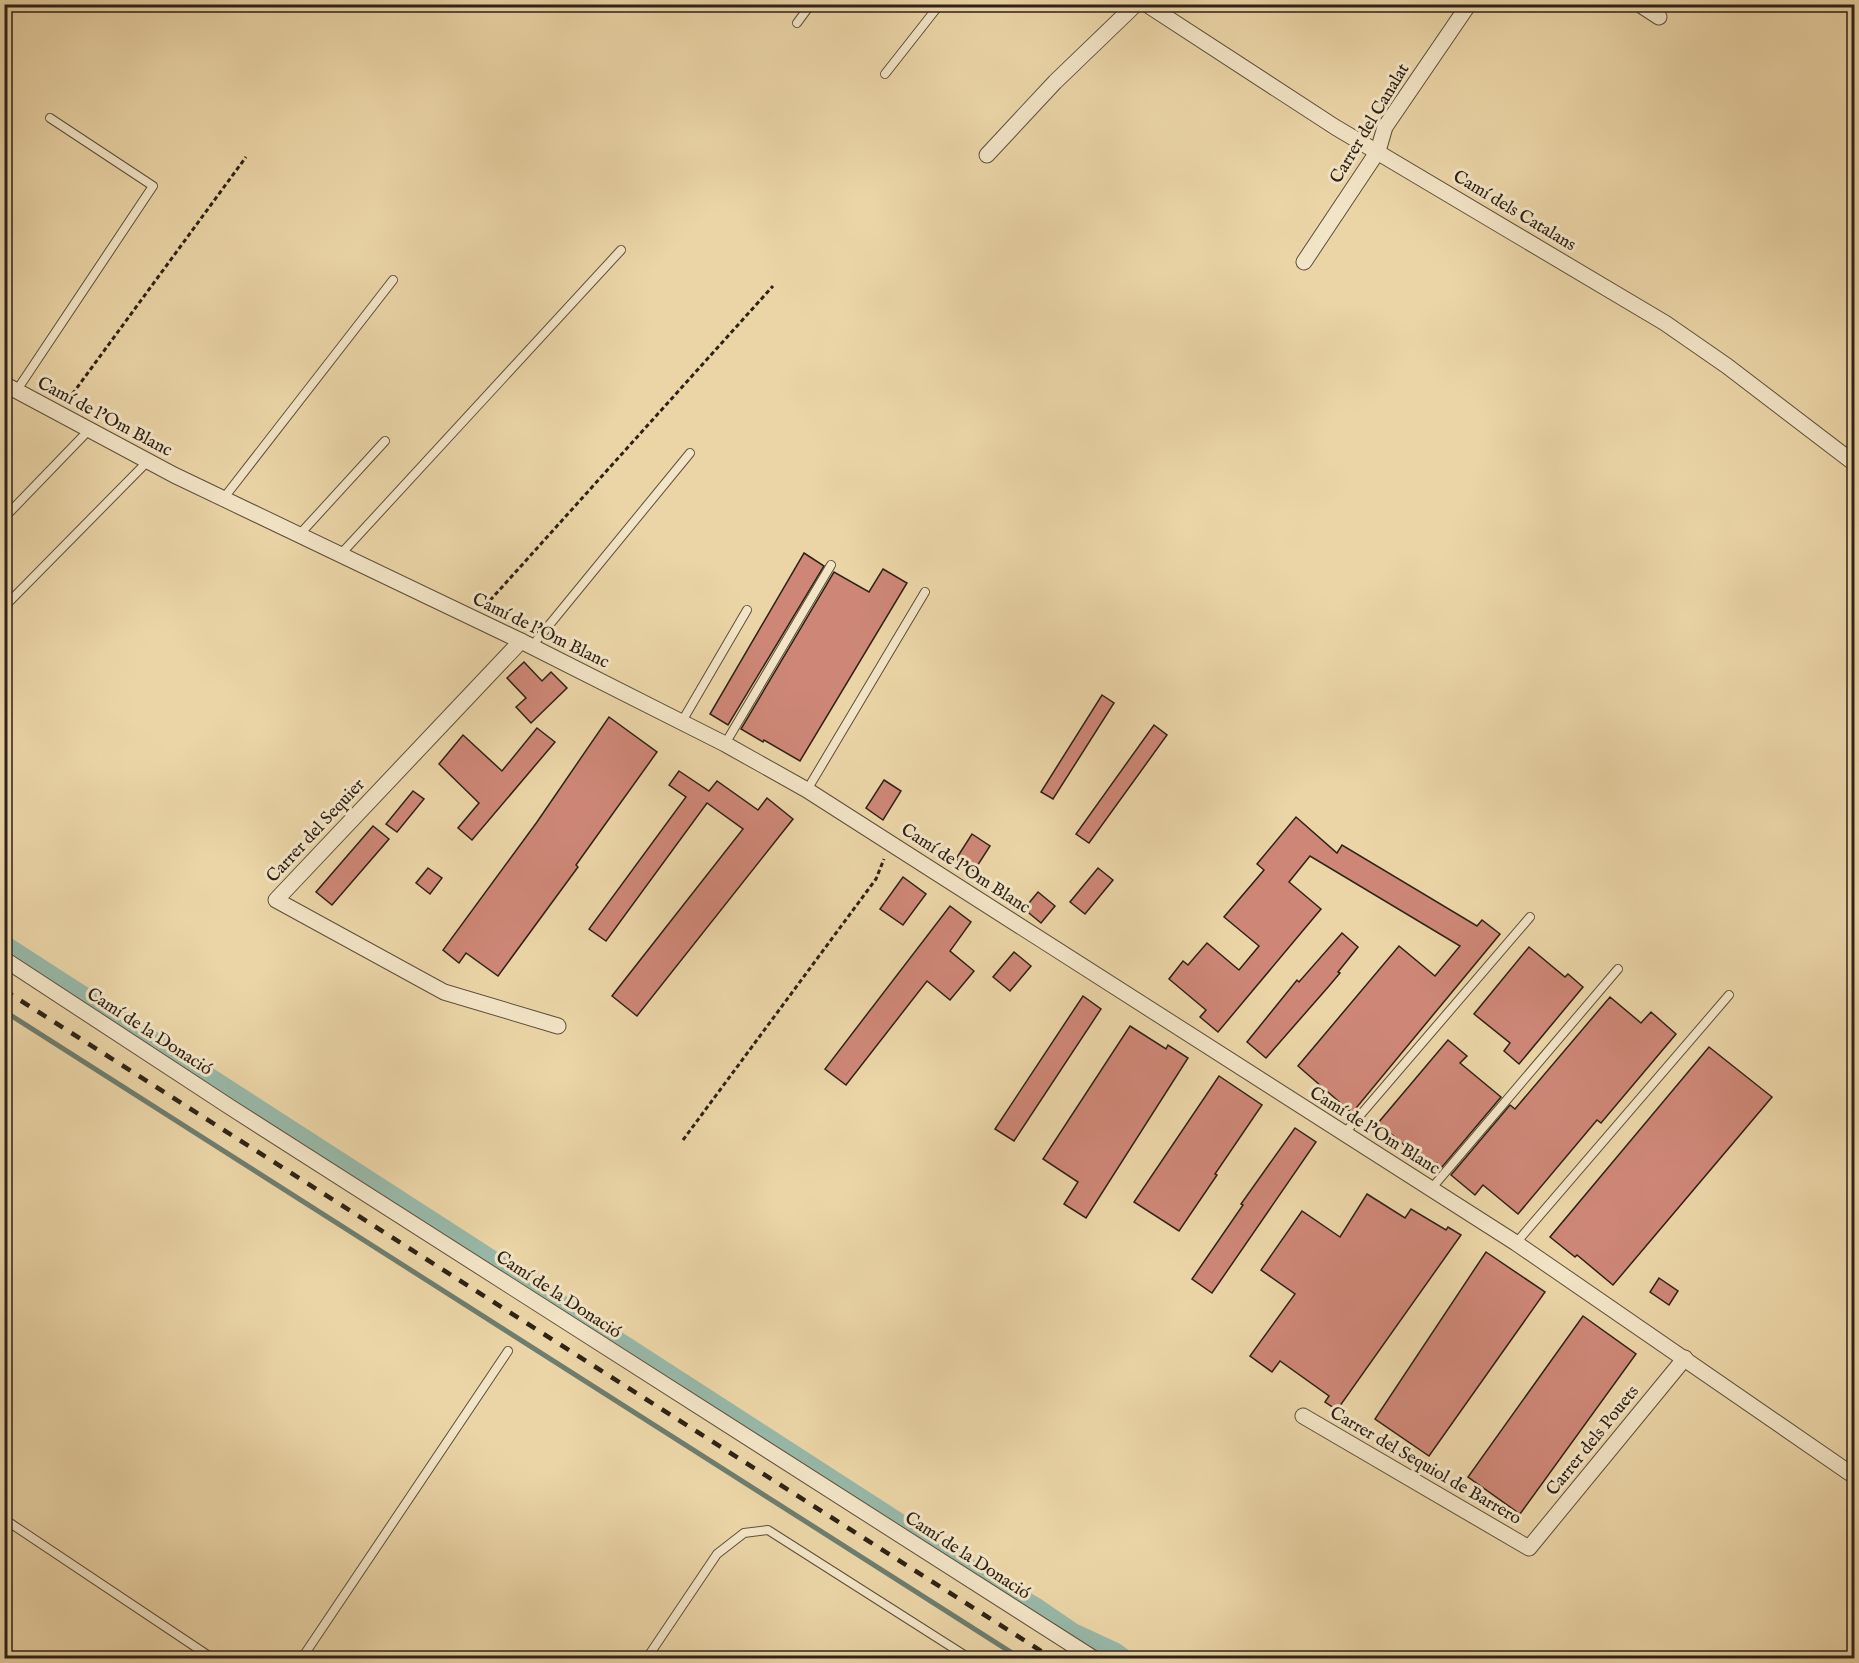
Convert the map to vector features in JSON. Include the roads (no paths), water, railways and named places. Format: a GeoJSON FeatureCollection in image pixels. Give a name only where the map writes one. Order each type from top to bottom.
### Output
{"type":"FeatureCollection","features":[{"type":"Feature","properties":{"kind":"street"},"geometry":{"type":"LineString","coordinates":[[987,155],[1055,82],[1136,4]]}},
{"type":"Feature","properties":{"kind":"street","name":"Camí dels Catalans"},"geometry":{"type":"LineString","coordinates":[[1146,4],[1335,127],[1665,323],[1727,366],[1854,463]]}},
{"type":"Feature","properties":{"kind":"street","name":"Carrer del Canalat"},"geometry":{"type":"LineString","coordinates":[[1304,262],[1378,151],[1385,127],[1469,4]]}},
{"type":"Feature","properties":{"kind":"street"},"geometry":{"type":"LineString","coordinates":[[1639,4],[1659,17]]}},
{"type":"Feature","properties":{"kind":"street","name":"Camí de l'Om Blanc"},"geometry":{"type":"LineString","coordinates":[[11,387],[222,500],[527,644],[725,744],[807,790],[1516,1243],[1854,1476]]}},
{"type":"Feature","properties":{"kind":"street","name":"Carrer del Sequier"},"geometry":{"type":"LineString","coordinates":[[527,644],[276,900],[444,992],[558,1026]]}},
{"type":"Feature","properties":{"kind":"street","name":"Camí de la Donació"},"geometry":{"type":"LineString","coordinates":[[4,959],[230,1107],[1093,1659]]}},
{"type":"Feature","properties":{"kind":"street","name":"Carrer dels Pouets"},"geometry":{"type":"LineString","coordinates":[[1529,1548],[1685,1358]]}},
{"type":"Feature","properties":{"kind":"street","name":"Carrer del Sequiol de Barrero"},"geometry":{"type":"LineString","coordinates":[[1303,1416],[1529,1548]]}},
{"type":"Feature","properties":{"kind":"lane"},"geometry":{"type":"LineString","coordinates":[[797,23],[811,4]]}},
{"type":"Feature","properties":{"kind":"lane"},"geometry":{"type":"LineString","coordinates":[[885,74],[940,4]]}},
{"type":"Feature","properties":{"kind":"lane"},"geometry":{"type":"LineString","coordinates":[[11,387],[153,186],[50,118]]}},
{"type":"Feature","properties":{"kind":"lane"},"geometry":{"type":"LineString","coordinates":[[340,555],[621,250]]}},
{"type":"Feature","properties":{"kind":"lane"},"geometry":{"type":"LineString","coordinates":[[222,500],[393,280]]}},
{"type":"Feature","properties":{"kind":"lane"},"geometry":{"type":"LineString","coordinates":[[4,518],[89,430]]}},
{"type":"Feature","properties":{"kind":"lane"},"geometry":{"type":"LineString","coordinates":[[299,536],[385,441]]}},
{"type":"Feature","properties":{"kind":"lane"},"geometry":{"type":"LineString","coordinates":[[527,644],[690,453]]}},
{"type":"Feature","properties":{"kind":"lane"},"geometry":{"type":"LineString","coordinates":[[4,607],[148,461]]}},
{"type":"Feature","properties":{"kind":"lane"},"geometry":{"type":"LineString","coordinates":[[725,744],[831,565]]}},
{"type":"Feature","properties":{"kind":"lane"},"geometry":{"type":"LineString","coordinates":[[807,790],[925,592]]}},
{"type":"Feature","properties":{"kind":"lane"},"geometry":{"type":"LineString","coordinates":[[681,723],[747,610]]}},
{"type":"Feature","properties":{"kind":"lane"},"geometry":{"type":"LineString","coordinates":[[1344,1134],[1530,917]]}},
{"type":"Feature","properties":{"kind":"lane"},"geometry":{"type":"LineString","coordinates":[[1431,1189],[1618,969]]}},
{"type":"Feature","properties":{"kind":"lane"},"geometry":{"type":"LineString","coordinates":[[1516,1243],[1729,995]]}},
{"type":"Feature","properties":{"kind":"lane"},"geometry":{"type":"LineString","coordinates":[[302,1659],[508,1351]]}},
{"type":"Feature","properties":{"kind":"lane"},"geometry":{"type":"LineString","coordinates":[[4,1519],[212,1659]]}},
{"type":"Feature","properties":{"kind":"lane"},"geometry":{"type":"LineString","coordinates":[[647,1659],[717,1554],[744,1533],[768,1530],[969,1659]]}},
{"type":"Feature","properties":{"kind":"waterway"},"geometry":{"type":"LineString","coordinates":[[4,944],[978,1573],[1035,1606],[1073,1632],[1124,1658]]}},
{"type":"Feature","properties":{"kind":"waterway"},"geometry":{"type":"LineString","coordinates":[[4,1011],[1020,1658]]}},
{"type":"Feature","properties":{"kind":"railway"},"geometry":{"type":"LineString","coordinates":[[4,990],[1052,1658]]}}]}
